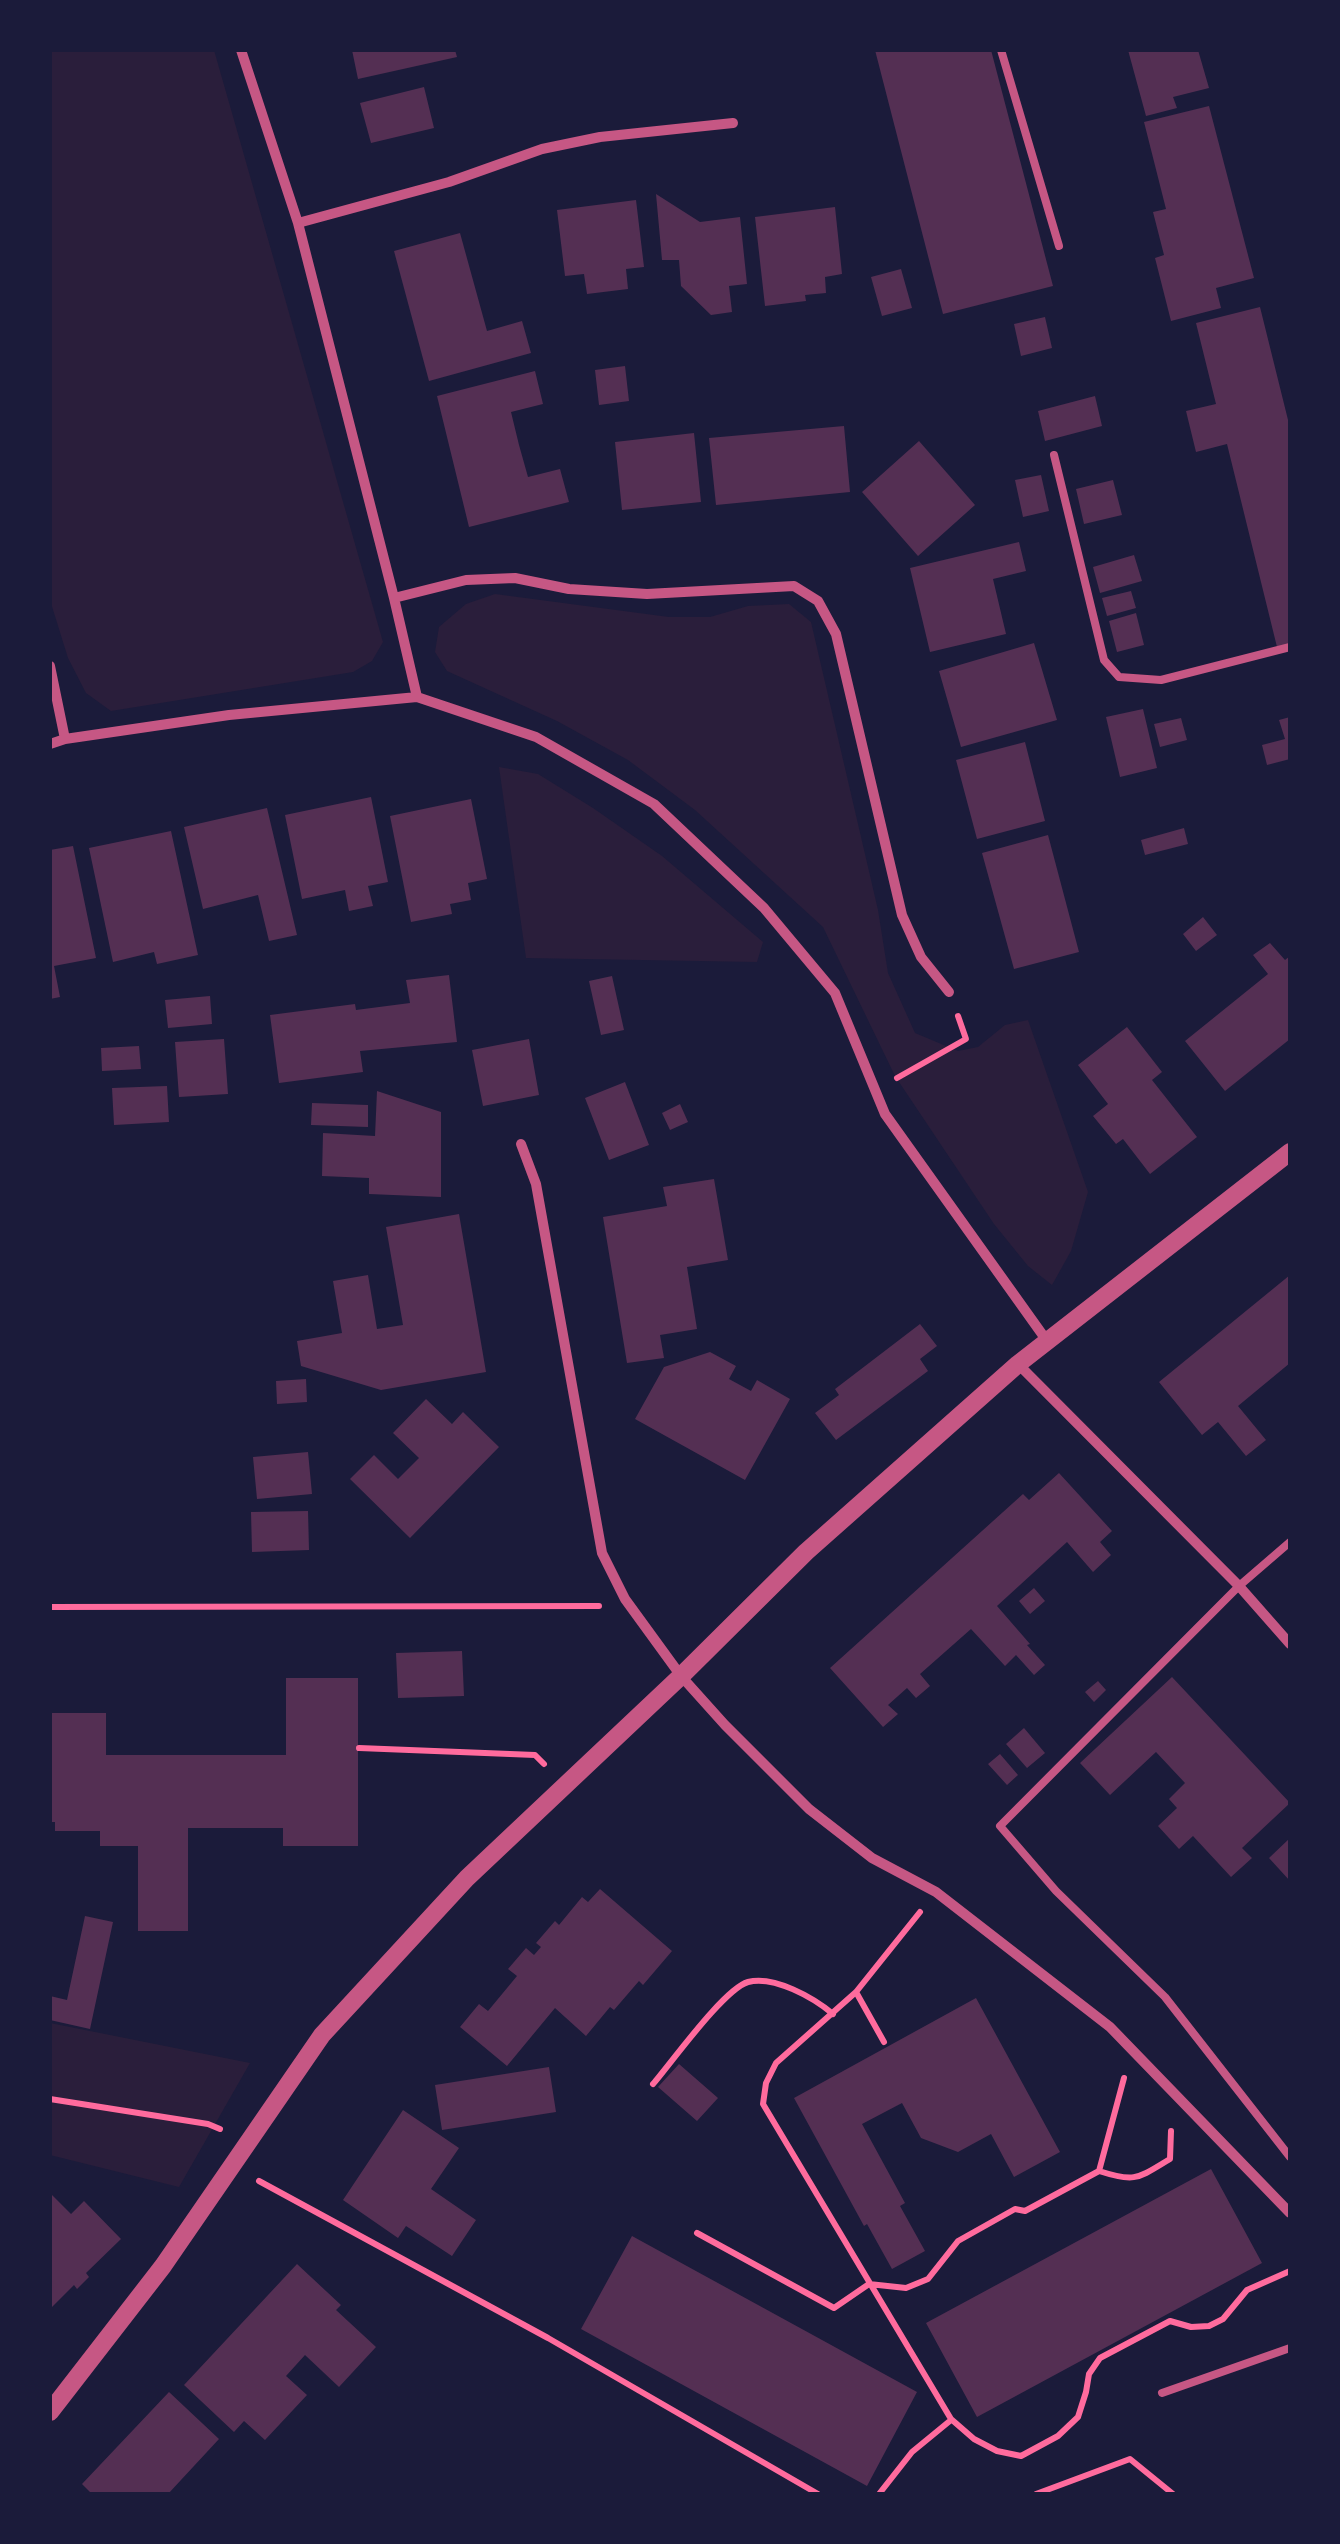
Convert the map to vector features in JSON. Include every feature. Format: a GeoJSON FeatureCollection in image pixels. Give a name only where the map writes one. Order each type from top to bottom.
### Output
{"type":"FeatureCollection","features":[{"type":"Feature","properties":{"kind":"street"},"geometry":{"type":"LineString","coordinates":[[240,50],[298,223],[418,698]]}},
{"type":"Feature","properties":{"kind":"street"},"geometry":{"type":"LineString","coordinates":[[298,223],[449,182],[542,149],[600,137],[733,123]]}},
{"type":"Feature","properties":{"kind":"street"},"geometry":{"type":"LineString","coordinates":[[394,598],[466,580],[515,578],[569,589],[647,594],[794,586],[818,601],[836,634],[902,915],[921,957],[948,992]]}},
{"type":"Feature","properties":{"kind":"street"},"geometry":{"type":"LineString","coordinates":[[50,666],[66,738]]}},
{"type":"Feature","properties":{"kind":"street"},"geometry":{"type":"LineString","coordinates":[[50,744],[66,738],[229,714],[418,698],[536,737],[654,804],[764,908],[835,993],[885,1114],[1047,1341]]}},
{"type":"Feature","properties":{"kind":"street"},"geometry":{"type":"LineString","coordinates":[[521,1144],[536,1184],[602,1553],[625,1599],[680,1676],[810,1809],[872,1858],[936,1892],[1110,2027],[1290,2213]]}},
{"type":"Feature","properties":{"kind":"street"},"geometry":{"type":"LineString","coordinates":[[50,2412],[163,2266],[322,2035],[467,1878],[806,1552],[1018,1364],[1290,1152]]}},
{"type":"Feature","properties":{"kind":"street"},"geometry":{"type":"LineString","coordinates":[[1018,1364],[1239,1586],[1290,1644]]}},
{"type":"Feature","properties":{"kind":"lane"},"geometry":{"type":"LineString","coordinates":[[1000,50],[1059,246]]}},
{"type":"Feature","properties":{"kind":"lane"},"geometry":{"type":"LineString","coordinates":[[1054,454],[1104,660],[1119,677],[1161,680],[1290,647]]}},
{"type":"Feature","properties":{"kind":"lane"},"geometry":{"type":"LineString","coordinates":[[1290,1542],[1239,1586],[1000,1826],[1056,1891],[1164,1997],[1290,2158]]}},
{"type":"Feature","properties":{"kind":"lane"},"geometry":{"type":"LineString","coordinates":[[1162,2393],[1290,2348]]}},
{"type":"Feature","properties":{"kind":"path"},"geometry":{"type":"LineString","coordinates":[[876,1091],[966,1038],[948,992]]}},
{"type":"Feature","properties":{"kind":"path"},"geometry":{"type":"LineString","coordinates":[[50,1607],[601,1606],[625,1599]]}},
{"type":"Feature","properties":{"kind":"path"},"geometry":{"type":"LineString","coordinates":[[359,1748],[535,1755]]}},
{"type":"Feature","properties":{"kind":"path"},"geometry":{"type":"LineString","coordinates":[[936,1892],[856,1992],[776,2062],[766,2083],[763,2104],[951,2420],[997,2451],[1021,2456],[1058,2436],[1078,2418],[1089,2374],[1100,2358],[1170,2321],[1210,2326],[1223,2319],[1246,2290],[1290,2271]]}},
{"type":"Feature","properties":{"kind":"path"},"geometry":{"type":"LineString","coordinates":[[654,2084],[725,1998],[748,1982],[766,1980],[779,1984],[818,2001],[833,2014]]}},
{"type":"Feature","properties":{"kind":"path"},"geometry":{"type":"LineString","coordinates":[[856,1992],[884,2042]]}},
{"type":"Feature","properties":{"kind":"path"},"geometry":{"type":"LineString","coordinates":[[1099,2171],[1125,2075],[1143,2060]]}},
{"type":"Feature","properties":{"kind":"path"},"geometry":{"type":"LineString","coordinates":[[50,2099],[208,2124],[248,2142]]}},
{"type":"Feature","properties":{"kind":"path"},"geometry":{"type":"LineString","coordinates":[[698,2232],[834,2308],[870,2284],[906,2288],[928,2279],[958,2240],[1099,2171],[1124,2179],[1143,2175],[1170,2159],[1170,2127],[1189,2107]]}},
{"type":"Feature","properties":{"kind":"path"},"geometry":{"type":"LineString","coordinates":[[232,2166],[548,2338],[818,2494]]}},
{"type":"Feature","properties":{"kind":"path"},"geometry":{"type":"LineString","coordinates":[[879,2494],[912,2452],[951,2420]]}},
{"type":"Feature","properties":{"kind":"path"},"geometry":{"type":"LineString","coordinates":[[1036,2494],[1130,2459],[1173,2494]]}},
{"type":"Feature","properties":{"kind":"shaded area"},"geometry":{"type":"Polygon","coordinates":[[[50,50],[214,50],[383,642],[372,661],[353,672],[111,711],[86,693],[68,658],[50,600],[50,50]]]}},
{"type":"Feature","properties":{"kind":"shaded area"},"geometry":{"type":"Polygon","coordinates":[[[495,594],[669,617],[710,617],[748,606],[789,604],[811,622],[878,910],[888,973],[915,1033],[958,1051],[978,1047],[1005,1025],[1028,1020],[1088,1192],[1071,1251],[1052,1285],[1028,1266],[994,1224],[895,1076],[823,927],[695,810],[628,760],[557,721],[447,671],[435,652],[439,627],[466,604],[495,594]]]}},
{"type":"Feature","properties":{"kind":"shaded area"},"geometry":{"type":"Polygon","coordinates":[[[499,767],[538,774],[662,856],[763,942],[757,962],[526,958],[499,767]]]}},
{"type":"Feature","properties":{"kind":"shaded area"},"geometry":{"type":"Polygon","coordinates":[[[50,2023],[250,2063],[179,2187],[50,2155],[50,2023]]]}},
{"type":"Feature","properties":{"kind":"building"},"geometry":{"type":"Polygon","coordinates":[[[352,50],[455,50],[457,57],[358,79],[352,50]]]}},
{"type":"Feature","properties":{"kind":"building"},"geometry":{"type":"Polygon","coordinates":[[[875,50],[991,50],[1053,286],[943,314],[875,50]]]}},
{"type":"Feature","properties":{"kind":"building"},"geometry":{"type":"Polygon","coordinates":[[[1128,50],[1198,50],[1209,88],[1173,97],[1177,108],[1146,116],[1128,50]]]}},
{"type":"Feature","properties":{"kind":"building"},"geometry":{"type":"Polygon","coordinates":[[[424,87],[434,128],[371,143],[360,103],[424,87]]]}},
{"type":"Feature","properties":{"kind":"building"},"geometry":{"type":"Polygon","coordinates":[[[1209,106],[1254,278],[1216,288],[1221,308],[1171,321],[1155,258],[1164,255],[1153,212],[1166,209],[1144,122],[1209,106]]]}},
{"type":"Feature","properties":{"kind":"building"},"geometry":{"type":"Polygon","coordinates":[[[656,194],[700,222],[740,217],[747,284],[729,286],[732,312],[711,315],[681,286],[679,260],[662,260],[656,194]]]}},
{"type":"Feature","properties":{"kind":"building"},"geometry":{"type":"Polygon","coordinates":[[[636,200],[644,267],[626,269],[628,289],[587,294],[584,274],[565,276],[557,210],[636,200]]]}},
{"type":"Feature","properties":{"kind":"building"},"geometry":{"type":"Polygon","coordinates":[[[835,207],[842,274],[825,277],[826,293],[805,295],[806,301],[765,306],[755,217],[835,207]]]}},
{"type":"Feature","properties":{"kind":"building"},"geometry":{"type":"Polygon","coordinates":[[[460,233],[487,331],[522,321],[531,353],[429,381],[394,251],[460,233]]]}},
{"type":"Feature","properties":{"kind":"building"},"geometry":{"type":"Polygon","coordinates":[[[901,269],[912,308],[882,316],[871,277],[901,269]]]}},
{"type":"Feature","properties":{"kind":"building"},"geometry":{"type":"Polygon","coordinates":[[[1260,307],[1290,428],[1290,644],[1277,647],[1227,444],[1196,452],[1186,411],[1216,404],[1196,323],[1260,307]]]}},
{"type":"Feature","properties":{"kind":"building"},"geometry":{"type":"Polygon","coordinates":[[[1045,317],[1052,348],[1021,356],[1014,324],[1045,317]]]}},
{"type":"Feature","properties":{"kind":"building"},"geometry":{"type":"Polygon","coordinates":[[[625,366],[629,401],[599,405],[595,370],[625,366]]]}},
{"type":"Feature","properties":{"kind":"building"},"geometry":{"type":"Polygon","coordinates":[[[535,371],[543,404],[511,412],[519,445],[528,477],[560,469],[569,502],[469,527],[437,396],[535,371]]]}},
{"type":"Feature","properties":{"kind":"building"},"geometry":{"type":"Polygon","coordinates":[[[1095,396],[1102,426],[1045,441],[1038,411],[1095,396]]]}},
{"type":"Feature","properties":{"kind":"building"},"geometry":{"type":"Polygon","coordinates":[[[844,426],[850,492],[716,505],[709,438],[844,426]]]}},
{"type":"Feature","properties":{"kind":"building"},"geometry":{"type":"Polygon","coordinates":[[[694,433],[701,502],[622,510],[615,442],[694,433]]]}},
{"type":"Feature","properties":{"kind":"building"},"geometry":{"type":"Polygon","coordinates":[[[919,441],[975,505],[918,556],[862,492],[919,441]]]}},
{"type":"Feature","properties":{"kind":"building"},"geometry":{"type":"Polygon","coordinates":[[[1041,475],[1049,511],[1023,517],[1015,480],[1041,475]]]}},
{"type":"Feature","properties":{"kind":"building"},"geometry":{"type":"Polygon","coordinates":[[[1113,480],[1122,515],[1084,524],[1076,489],[1113,480]]]}},
{"type":"Feature","properties":{"kind":"building"},"geometry":{"type":"Polygon","coordinates":[[[1019,542],[1026,571],[993,579],[1006,634],[930,652],[910,568],[1019,542]]]}},
{"type":"Feature","properties":{"kind":"building"},"geometry":{"type":"Polygon","coordinates":[[[1134,555],[1142,581],[1100,593],[1093,567],[1134,555]]]}},
{"type":"Feature","properties":{"kind":"building"},"geometry":{"type":"Polygon","coordinates":[[[1131,591],[1136,608],[1107,616],[1102,598],[1131,591]]]}},
{"type":"Feature","properties":{"kind":"building"},"geometry":{"type":"Polygon","coordinates":[[[1136,613],[1144,645],[1117,652],[1109,621],[1136,613]]]}},
{"type":"Feature","properties":{"kind":"building"},"geometry":{"type":"Polygon","coordinates":[[[1034,643],[1057,720],[961,747],[939,671],[1034,643]]]}},
{"type":"Feature","properties":{"kind":"building"},"geometry":{"type":"Polygon","coordinates":[[[1143,709],[1157,768],[1120,777],[1106,717],[1143,709]]]}},
{"type":"Feature","properties":{"kind":"building"},"geometry":{"type":"Polygon","coordinates":[[[1290,717],[1290,759],[1267,765],[1262,745],[1285,739],[1279,720],[1290,717]]]}},
{"type":"Feature","properties":{"kind":"building"},"geometry":{"type":"Polygon","coordinates":[[[1181,718],[1187,740],[1160,747],[1154,724],[1181,718]]]}},
{"type":"Feature","properties":{"kind":"building"},"geometry":{"type":"Polygon","coordinates":[[[1025,742],[1045,821],[977,839],[956,760],[1025,742]]]}},
{"type":"Feature","properties":{"kind":"building"},"geometry":{"type":"Polygon","coordinates":[[[371,797],[388,882],[368,886],[373,906],[349,911],[345,890],[302,899],[285,815],[371,797]]]}},
{"type":"Feature","properties":{"kind":"building"},"geometry":{"type":"Polygon","coordinates":[[[471,799],[487,879],[468,883],[471,900],[450,904],[452,914],[411,922],[390,816],[471,799]]]}},
{"type":"Feature","properties":{"kind":"building"},"geometry":{"type":"Polygon","coordinates":[[[267,808],[297,935],[269,941],[258,895],[203,909],[184,827],[267,808]]]}},
{"type":"Feature","properties":{"kind":"building"},"geometry":{"type":"Polygon","coordinates":[[[1184,828],[1188,844],[1145,855],[1141,840],[1184,828]]]}},
{"type":"Feature","properties":{"kind":"building"},"geometry":{"type":"Polygon","coordinates":[[[171,831],[198,955],[157,964],[154,952],[113,962],[89,848],[171,831]]]}},
{"type":"Feature","properties":{"kind":"building"},"geometry":{"type":"Polygon","coordinates":[[[1048,835],[1079,952],[1014,969],[982,853],[1048,835]]]}},
{"type":"Feature","properties":{"kind":"building"},"geometry":{"type":"Polygon","coordinates":[[[73,846],[96,958],[54,966],[60,997],[50,999],[50,850],[73,846]]]}},
{"type":"Feature","properties":{"kind":"building"},"geometry":{"type":"Polygon","coordinates":[[[1203,917],[1217,935],[1196,951],[1183,934],[1203,917]]]}},
{"type":"Feature","properties":{"kind":"building"},"geometry":{"type":"Polygon","coordinates":[[[1270,943],[1285,960],[1290,956],[1290,1039],[1225,1091],[1185,1041],[1268,974],[1253,955],[1270,943]]]}},
{"type":"Feature","properties":{"kind":"building"},"geometry":{"type":"Polygon","coordinates":[[[449,975],[457,1042],[360,1051],[363,1072],[279,1083],[270,1015],[355,1004],[356,1010],[410,1003],[406,980],[449,975]]]}},
{"type":"Feature","properties":{"kind":"building"},"geometry":{"type":"Polygon","coordinates":[[[612,976],[624,1030],[601,1035],[589,981],[612,976]]]}},
{"type":"Feature","properties":{"kind":"building"},"geometry":{"type":"Polygon","coordinates":[[[210,996],[212,1024],[168,1028],[165,1000],[210,996]]]}},
{"type":"Feature","properties":{"kind":"building"},"geometry":{"type":"Polygon","coordinates":[[[1127,1027],[1162,1072],[1152,1080],[1197,1137],[1150,1174],[1123,1139],[1116,1144],[1093,1116],[1108,1104],[1078,1065],[1127,1027]]]}},
{"type":"Feature","properties":{"kind":"building"},"geometry":{"type":"Polygon","coordinates":[[[224,1039],[228,1094],[179,1097],[175,1042],[224,1039]]]}},
{"type":"Feature","properties":{"kind":"building"},"geometry":{"type":"Polygon","coordinates":[[[529,1039],[539,1095],[483,1106],[472,1050],[529,1039]]]}},
{"type":"Feature","properties":{"kind":"building"},"geometry":{"type":"Polygon","coordinates":[[[139,1046],[141,1069],[102,1071],[101,1048],[139,1046]]]}},
{"type":"Feature","properties":{"kind":"building"},"geometry":{"type":"Polygon","coordinates":[[[625,1082],[649,1145],[609,1160],[585,1098],[625,1082]]]}},
{"type":"Feature","properties":{"kind":"building"},"geometry":{"type":"Polygon","coordinates":[[[167,1086],[169,1122],[114,1125],[112,1088],[167,1086]]]}},
{"type":"Feature","properties":{"kind":"building"},"geometry":{"type":"Polygon","coordinates":[[[377,1091],[441,1112],[441,1197],[369,1194],[369,1178],[322,1176],[323,1133],[375,1136],[377,1091]]]}},
{"type":"Feature","properties":{"kind":"building"},"geometry":{"type":"Polygon","coordinates":[[[312,1103],[368,1105],[368,1127],[311,1125],[312,1103]]]}},
{"type":"Feature","properties":{"kind":"building"},"geometry":{"type":"Polygon","coordinates":[[[680,1104],[688,1122],[670,1130],[662,1113],[680,1104]]]}},
{"type":"Feature","properties":{"kind":"building"},"geometry":{"type":"Polygon","coordinates":[[[714,1179],[728,1260],[687,1267],[697,1329],[660,1335],[664,1358],[627,1363],[603,1217],[667,1206],[663,1187],[714,1179]]]}},
{"type":"Feature","properties":{"kind":"building"},"geometry":{"type":"Polygon","coordinates":[[[459,1214],[486,1372],[381,1390],[301,1366],[297,1341],[342,1333],[333,1281],[368,1275],[377,1329],[403,1325],[386,1227],[459,1214]]]}},
{"type":"Feature","properties":{"kind":"building"},"geometry":{"type":"Polygon","coordinates":[[[1290,1275],[1290,1363],[1238,1406],[1266,1440],[1246,1456],[1218,1422],[1202,1435],[1159,1382],[1290,1275]]]}},
{"type":"Feature","properties":{"kind":"building"},"geometry":{"type":"Polygon","coordinates":[[[920,1324],[937,1346],[920,1359],[928,1371],[836,1440],[815,1413],[839,1395],[835,1389],[920,1324]]]}},
{"type":"Feature","properties":{"kind":"building"},"geometry":{"type":"Polygon","coordinates":[[[710,1352],[736,1366],[729,1379],[751,1391],[757,1380],[790,1399],[745,1480],[635,1419],[664,1367],[710,1352]]]}},
{"type":"Feature","properties":{"kind":"building"},"geometry":{"type":"Polygon","coordinates":[[[306,1379],[307,1402],[277,1404],[276,1381],[306,1379]]]}},
{"type":"Feature","properties":{"kind":"building"},"geometry":{"type":"Polygon","coordinates":[[[426,1399],[452,1424],[463,1412],[499,1447],[410,1538],[350,1479],[374,1455],[398,1479],[419,1458],[393,1433],[426,1399]]]}},
{"type":"Feature","properties":{"kind":"building"},"geometry":{"type":"Polygon","coordinates":[[[308,1452],[312,1494],[257,1499],[253,1457],[308,1452]]]}},
{"type":"Feature","properties":{"kind":"building"},"geometry":{"type":"Polygon","coordinates":[[[1059,1473],[1112,1531],[1100,1542],[1111,1555],[1093,1572],[1067,1542],[997,1606],[1045,1665],[1034,1675],[1016,1655],[1005,1666],[971,1629],[920,1674],[930,1686],[916,1698],[907,1688],[888,1705],[898,1714],[883,1727],[830,1668],[1023,1494],[1029,1500],[1059,1473]]]}},
{"type":"Feature","properties":{"kind":"building"},"geometry":{"type":"Polygon","coordinates":[[[308,1511],[309,1550],[252,1552],[251,1512],[308,1511]]]}},
{"type":"Feature","properties":{"kind":"building"},"geometry":{"type":"Polygon","coordinates":[[[1034,1588],[1045,1601],[1030,1614],[1019,1601],[1034,1588]]]}},
{"type":"Feature","properties":{"kind":"building"},"geometry":{"type":"Polygon","coordinates":[[[462,1651],[464,1696],[398,1698],[396,1653],[462,1651]]]}},
{"type":"Feature","properties":{"kind":"building"},"geometry":{"type":"Polygon","coordinates":[[[1172,1677],[1290,1803],[1242,1848],[1252,1858],[1231,1877],[1193,1836],[1179,1849],[1158,1826],[1177,1808],[1169,1799],[1185,1783],[1156,1752],[1110,1795],[1080,1763],[1172,1677]]]}},
{"type":"Feature","properties":{"kind":"building"},"geometry":{"type":"Polygon","coordinates":[[[286,1678],[358,1678],[358,1846],[283,1846],[283,1828],[188,1828],[188,1931],[138,1931],[138,1846],[100,1846],[100,1831],[55,1831],[55,1822],[50,1822],[50,1713],[106,1713],[106,1755],[286,1755],[286,1678]]]}},
{"type":"Feature","properties":{"kind":"building"},"geometry":{"type":"Polygon","coordinates":[[[1098,1681],[1106,1690],[1094,1702],[1085,1692],[1098,1681]]]}},
{"type":"Feature","properties":{"kind":"building"},"geometry":{"type":"Polygon","coordinates":[[[1024,1728],[1045,1753],[1027,1768],[1006,1744],[1024,1728]]]}},
{"type":"Feature","properties":{"kind":"building"},"geometry":{"type":"Polygon","coordinates":[[[1000,1754],[1018,1775],[1007,1785],[988,1764],[1000,1754]]]}},
{"type":"Feature","properties":{"kind":"building"},"geometry":{"type":"Polygon","coordinates":[[[1290,1838],[1290,1881],[1269,1858],[1290,1838]]]}},
{"type":"Feature","properties":{"kind":"building"},"geometry":{"type":"Polygon","coordinates":[[[600,1889],[672,1951],[643,1985],[639,1981],[586,2036],[555,2008],[507,2066],[460,2027],[479,2004],[488,2011],[517,1976],[508,1969],[526,1948],[534,1955],[541,1947],[536,1943],[555,1921],[559,1925],[582,1897],[588,1902],[600,1889]]]}},
{"type":"Feature","properties":{"kind":"building"},"geometry":{"type":"Polygon","coordinates":[[[85,1916],[113,1922],[90,2029],[50,2020],[50,1996],[67,2000],[85,1916]]]}},
{"type":"Feature","properties":{"kind":"building"},"geometry":{"type":"Polygon","coordinates":[[[976,1998],[1060,2152],[1014,2177],[991,2134],[958,2152],[921,2138],[902,2103],[862,2124],[905,2203],[900,2206],[925,2251],[892,2269],[794,2098],[976,1998]]]}},
{"type":"Feature","properties":{"kind":"building"},"geometry":{"type":"Polygon","coordinates":[[[679,2064],[718,2098],[697,2121],[658,2087],[679,2064]]]}},
{"type":"Feature","properties":{"kind":"building"},"geometry":{"type":"Polygon","coordinates":[[[549,2067],[556,2112],[442,2130],[435,2085],[549,2067]]]}},
{"type":"Feature","properties":{"kind":"building"},"geometry":{"type":"Polygon","coordinates":[[[403,2110],[459,2148],[431,2189],[476,2220],[452,2256],[406,2226],[398,2238],[343,2200],[403,2110]]]}},
{"type":"Feature","properties":{"kind":"building"},"geometry":{"type":"Polygon","coordinates":[[[1211,2169],[1262,2263],[977,2417],[926,2323],[1211,2169]]]}},
{"type":"Feature","properties":{"kind":"building"},"geometry":{"type":"Polygon","coordinates":[[[50,2193],[71,2214],[84,2201],[121,2239],[86,2273],[89,2277],[77,2289],[74,2285],[50,2309],[50,2193]]]}},
{"type":"Feature","properties":{"kind":"building"},"geometry":{"type":"Polygon","coordinates":[[[632,2236],[917,2392],[867,2486],[581,2329],[632,2236]]]}},
{"type":"Feature","properties":{"kind":"building"},"geometry":{"type":"Polygon","coordinates":[[[297,2264],[341,2305],[336,2310],[376,2347],[339,2387],[305,2355],[286,2376],[307,2395],[265,2440],[244,2421],[234,2432],[184,2385],[297,2264]]]}},
{"type":"Feature","properties":{"kind":"building"},"geometry":{"type":"Polygon","coordinates":[[[169,2392],[219,2439],[168,2494],[92,2494],[82,2484],[169,2392]]]}}]}
